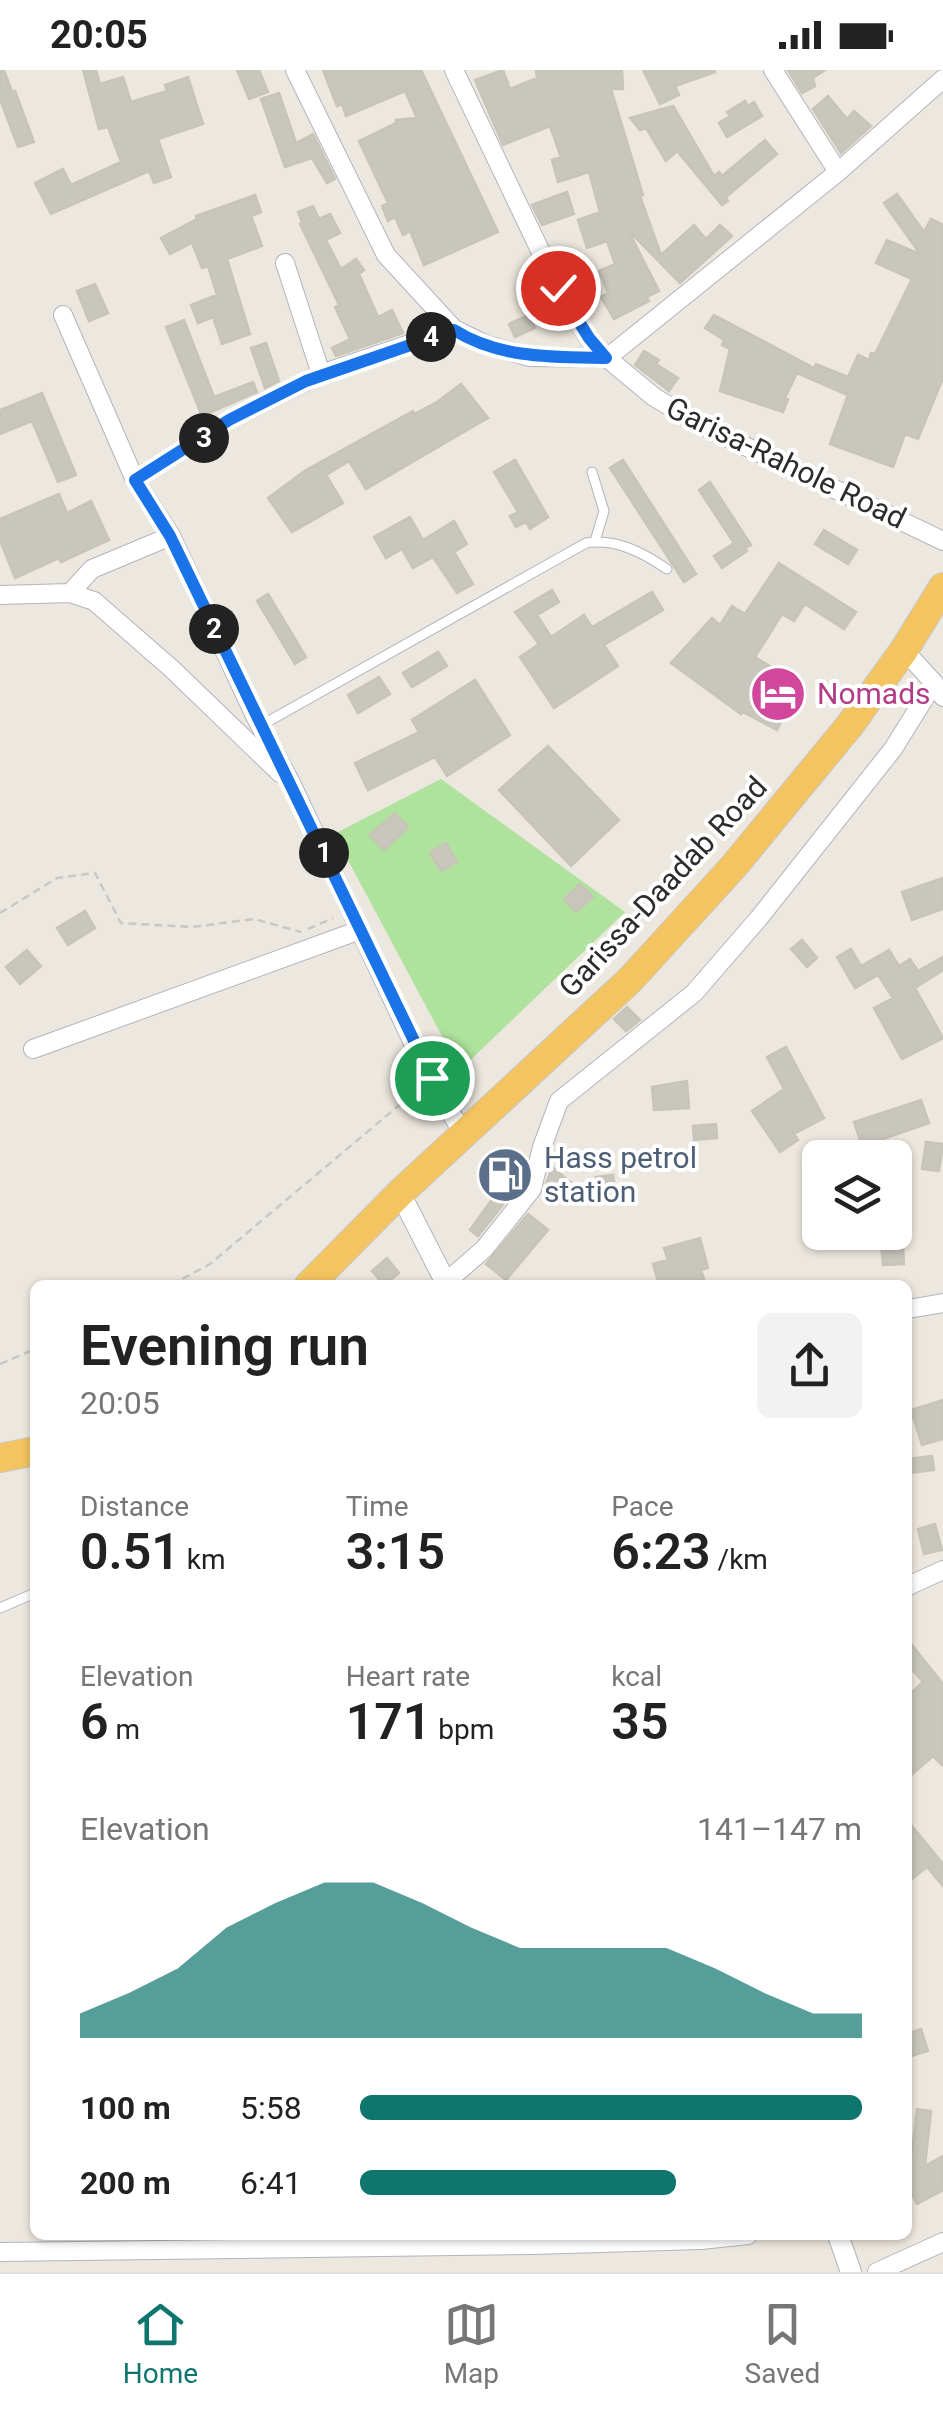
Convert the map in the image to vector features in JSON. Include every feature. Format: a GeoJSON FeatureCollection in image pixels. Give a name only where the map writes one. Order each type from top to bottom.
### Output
{"type":"FeatureCollection","features":[{"type":"Feature","properties":{"kind":"highway","name":"Garissa-Daadab Road"},"geometry":{"type":"LineString","coordinates":[[314,1280],[400,1193],[630,980],[734,866],[850,725],[943,587]]}},
{"type":"Feature","properties":{"kind":"highway"},"geometry":{"type":"LineString","coordinates":[[0,1458],[30,1452]]}},
{"type":"Feature","properties":{"kind":"street"},"geometry":{"type":"LineString","coordinates":[[294,70],[386,255],[454,330],[487,345],[530,357],[606,358],[838,172],[943,79]]}},
{"type":"Feature","properties":{"kind":"street","name":"Garisa-Rahole Road"},"geometry":{"type":"LineString","coordinates":[[454,70],[558,288],[606,358],[654,397],[701,425],[943,541]]}},
{"type":"Feature","properties":{"kind":"street"},"geometry":{"type":"LineString","coordinates":[[774,70],[838,172]]}},
{"type":"Feature","properties":{"kind":"street"},"geometry":{"type":"LineString","coordinates":[[285,263],[322,374]]}},
{"type":"Feature","properties":{"kind":"street"},"geometry":{"type":"LineString","coordinates":[[63,314],[135,480],[170,536],[432,1078],[464,1134]]}},
{"type":"Feature","properties":{"kind":"street"},"geometry":{"type":"LineString","coordinates":[[135,480],[229,420],[322,374],[454,330]]}},
{"type":"Feature","properties":{"kind":"street"},"geometry":{"type":"LineString","coordinates":[[70,592],[92,569],[170,536]]}},
{"type":"Feature","properties":{"kind":"street"},"geometry":{"type":"LineString","coordinates":[[0,595],[70,592],[94,601],[292,783]]}},
{"type":"Feature","properties":{"kind":"street"},"geometry":{"type":"LineString","coordinates":[[450,1280],[484,1249],[532,1189],[542,1146],[559,1101],[694,993],[759,918],[939,690],[904,650]]}},
{"type":"Feature","properties":{"kind":"street"},"geometry":{"type":"LineString","coordinates":[[33,1049],[360,930]]}},
{"type":"Feature","properties":{"kind":"street"},"geometry":{"type":"LineString","coordinates":[[400,1193],[444,1280]]}},
{"type":"Feature","properties":{"kind":"street"},"geometry":{"type":"LineString","coordinates":[[912,1308],[943,1303]]}},
{"type":"Feature","properties":{"kind":"street"},"geometry":{"type":"LineString","coordinates":[[912,1584],[943,1570]]}},
{"type":"Feature","properties":{"kind":"street"},"geometry":{"type":"LineString","coordinates":[[0,2252],[75,2248],[281,2250],[462,2240],[693,2240]]}},
{"type":"Feature","properties":{"kind":"street"},"geometry":{"type":"LineString","coordinates":[[840,2240],[851,2272]]}},
{"type":"Feature","properties":{"kind":"street"},"geometry":{"type":"LineString","coordinates":[[877,2272],[943,2242]]}},
{"type":"Feature","properties":{"kind":"lane"},"geometry":{"type":"LineString","coordinates":[[592,472],[604,510],[595,542]]}},
{"type":"Feature","properties":{"kind":"lane"},"geometry":{"type":"LineString","coordinates":[[260,726],[586,543],[606,540],[666,569]]}},
{"type":"Feature","properties":{"kind":"lane"},"geometry":{"type":"LineString","coordinates":[[0,1608],[30,1595]]}},
{"type":"Feature","properties":{"kind":"path"},"geometry":{"type":"LineString","coordinates":[[0,913],[57,878],[95,873],[122,923],[192,927],[254,919],[301,932],[351,910]]}},
{"type":"Feature","properties":{"kind":"path"},"geometry":{"type":"LineString","coordinates":[[180,1280],[210,1264],[432,1078]]}},
{"type":"Feature","properties":{"kind":"path"},"geometry":{"type":"LineString","coordinates":[[0,1364],[30,1351]]}},
{"type":"Feature","properties":{"kind":"green space"},"geometry":{"type":"Polygon","coordinates":[[[441,779],[625,912],[460,1070],[334,834],[441,779]]]}},
{"type":"Feature","properties":{"kind":"building"},"geometry":{"type":"Polygon","coordinates":[[[0,70],[4,70],[12,92],[15,91],[34,142],[18,147],[0,99],[0,70]]]}},
{"type":"Feature","properties":{"kind":"building"},"geometry":{"type":"Polygon","coordinates":[[[83,70],[96,70],[100,84],[123,77],[131,102],[167,91],[165,85],[188,77],[203,124],[158,139],[171,177],[154,183],[149,171],[51,214],[35,183],[63,169],[71,185],[121,162],[108,127],[99,129],[83,70]]]}},
{"type":"Feature","properties":{"kind":"building"},"geometry":{"type":"Polygon","coordinates":[[[237,70],[259,70],[268,92],[249,99],[237,70]]]}},
{"type":"Feature","properties":{"kind":"building"},"geometry":{"type":"Polygon","coordinates":[[[323,70],[421,70],[498,232],[424,265],[410,231],[403,235],[395,217],[388,221],[382,206],[388,203],[359,141],[396,120],[417,118],[405,91],[346,116],[342,104],[337,106],[323,70]]]}},
{"type":"Feature","properties":{"kind":"building"},"geometry":{"type":"Polygon","coordinates":[[[503,70],[510,89],[537,78],[536,70],[622,70],[623,89],[611,89],[643,195],[640,196],[661,255],[694,225],[706,239],[720,225],[732,236],[680,283],[628,230],[659,291],[647,297],[649,301],[614,319],[601,297],[608,293],[599,271],[615,264],[607,241],[587,248],[578,220],[600,212],[589,172],[558,182],[552,160],[561,157],[550,126],[503,145],[475,80],[503,70]]]}},
{"type":"Feature","properties":{"kind":"building"},"geometry":{"type":"Polygon","coordinates":[[[643,70],[715,72],[675,86],[679,95],[660,104],[643,70]]]}},
{"type":"Feature","properties":{"kind":"building"},"geometry":{"type":"Polygon","coordinates":[[[788,70],[825,70],[813,78],[815,86],[802,93],[788,70]]]}},
{"type":"Feature","properties":{"kind":"building"},"geometry":{"type":"Polygon","coordinates":[[[279,93],[296,143],[313,134],[335,179],[327,183],[312,158],[285,167],[261,99],[279,93]]]}},
{"type":"Feature","properties":{"kind":"building"},"geometry":{"type":"Polygon","coordinates":[[[828,96],[847,119],[854,111],[871,126],[841,153],[813,109],[828,96]]]}},
{"type":"Feature","properties":{"kind":"building"},"geometry":{"type":"Polygon","coordinates":[[[745,101],[748,106],[754,102],[762,116],[727,137],[719,123],[730,116],[727,112],[745,101]]]}},
{"type":"Feature","properties":{"kind":"building"},"geometry":{"type":"Polygon","coordinates":[[[673,106],[714,176],[719,172],[722,176],[765,140],[777,154],[726,197],[728,201],[722,205],[677,151],[666,161],[646,128],[640,130],[630,118],[673,106]]]}},
{"type":"Feature","properties":{"kind":"building"},"geometry":{"type":"Polygon","coordinates":[[[567,192],[574,214],[542,225],[532,205],[567,192]]]}},
{"type":"Feature","properties":{"kind":"building"},"geometry":{"type":"Polygon","coordinates":[[[897,194],[924,232],[931,219],[943,225],[943,378],[918,439],[905,434],[893,467],[830,444],[848,395],[797,373],[783,412],[720,391],[730,349],[722,345],[724,340],[705,328],[714,315],[814,368],[816,364],[848,377],[858,355],[869,360],[871,353],[875,354],[912,279],[876,263],[887,240],[920,254],[884,203],[897,194]]]}},
{"type":"Feature","properties":{"kind":"building"},"geometry":{"type":"Polygon","coordinates":[[[255,195],[261,212],[251,216],[262,246],[227,259],[250,334],[222,344],[213,317],[198,323],[191,305],[217,295],[208,266],[202,268],[192,243],[170,254],[161,238],[197,219],[196,216],[255,195]]]}},
{"type":"Feature","properties":{"kind":"building"},"geometry":{"type":"Polygon","coordinates":[[[313,206],[319,219],[330,214],[340,233],[326,240],[341,269],[356,259],[364,270],[359,274],[378,317],[392,310],[403,333],[336,356],[332,348],[350,339],[335,307],[339,305],[300,224],[298,212],[313,206]]]}},
{"type":"Feature","properties":{"kind":"building"},"geometry":{"type":"Polygon","coordinates":[[[95,284],[108,313],[89,321],[77,291],[95,284]]]}},
{"type":"Feature","properties":{"kind":"building"},"geometry":{"type":"Polygon","coordinates":[[[529,315],[535,328],[515,337],[509,324],[529,315]]]}},
{"type":"Feature","properties":{"kind":"building"},"geometry":{"type":"Polygon","coordinates":[[[184,320],[214,397],[253,382],[257,392],[202,416],[166,327],[184,320]]]}},
{"type":"Feature","properties":{"kind":"building"},"geometry":{"type":"Polygon","coordinates":[[[266,343],[279,381],[265,388],[251,348],[266,343]]]}},
{"type":"Feature","properties":{"kind":"building"},"geometry":{"type":"Polygon","coordinates":[[[644,351],[678,378],[669,391],[635,365],[644,351]]]}},
{"type":"Feature","properties":{"kind":"building"},"geometry":{"type":"Polygon","coordinates":[[[461,384],[488,418],[366,489],[349,461],[326,475],[343,503],[292,532],[268,498],[306,470],[413,411],[414,414],[437,402],[461,384]]]}},
{"type":"Feature","properties":{"kind":"building"},"geometry":{"type":"Polygon","coordinates":[[[42,393],[76,475],[58,482],[32,421],[0,434],[0,410],[42,393]]]}},
{"type":"Feature","properties":{"kind":"building"},"geometry":{"type":"Polygon","coordinates":[[[515,460],[548,517],[530,529],[526,522],[516,527],[510,516],[518,512],[494,472],[515,460]]]}},
{"type":"Feature","properties":{"kind":"building"},"geometry":{"type":"Polygon","coordinates":[[[623,460],[696,574],[684,582],[610,468],[623,460]]]}},
{"type":"Feature","properties":{"kind":"building"},"geometry":{"type":"Polygon","coordinates":[[[710,482],[751,545],[722,568],[714,556],[734,543],[699,490],[710,482]]]}},
{"type":"Feature","properties":{"kind":"building"},"geometry":{"type":"Polygon","coordinates":[[[59,494],[67,513],[91,501],[109,540],[15,578],[0,540],[0,519],[59,494]]]}},
{"type":"Feature","properties":{"kind":"building"},"geometry":{"type":"Polygon","coordinates":[[[410,517],[423,540],[454,521],[467,544],[454,552],[473,584],[457,593],[433,557],[413,568],[402,549],[386,558],[374,537],[410,517]]]}},
{"type":"Feature","properties":{"kind":"building"},"geometry":{"type":"Polygon","coordinates":[[[824,530],[857,550],[848,564],[815,544],[824,530]]]}},
{"type":"Feature","properties":{"kind":"building"},"geometry":{"type":"Polygon","coordinates":[[[779,563],[856,612],[844,629],[805,604],[794,621],[782,614],[755,657],[771,667],[765,676],[788,696],[776,709],[785,714],[777,730],[741,714],[671,663],[712,618],[720,625],[732,606],[745,614],[779,563]]]}},
{"type":"Feature","properties":{"kind":"building"},"geometry":{"type":"Polygon","coordinates":[[[552,590],[559,602],[537,615],[551,637],[584,615],[592,627],[652,592],[663,610],[604,645],[618,666],[554,708],[520,657],[539,644],[515,612],[552,590]]]}},
{"type":"Feature","properties":{"kind":"building"},"geometry":{"type":"Polygon","coordinates":[[[268,594],[306,657],[295,664],[257,601],[268,594]]]}},
{"type":"Feature","properties":{"kind":"building"},"geometry":{"type":"Polygon","coordinates":[[[438,652],[447,666],[412,687],[403,673],[438,652]]]}},
{"type":"Feature","properties":{"kind":"building"},"geometry":{"type":"Polygon","coordinates":[[[379,677],[390,694],[358,713],[348,695],[379,677]]]}},
{"type":"Feature","properties":{"kind":"building"},"geometry":{"type":"Polygon","coordinates":[[[475,680],[510,735],[447,776],[435,757],[368,790],[355,763],[419,732],[412,720],[475,680]]]}},
{"type":"Feature","properties":{"kind":"building"},"geometry":{"type":"Polygon","coordinates":[[[548,746],[619,820],[571,866],[499,790],[548,746]]]}},
{"type":"Feature","properties":{"kind":"building"},"geometry":{"type":"Polygon","coordinates":[[[395,813],[408,827],[384,850],[370,835],[395,813]]]}},
{"type":"Feature","properties":{"kind":"building"},"geometry":{"type":"Polygon","coordinates":[[[446,843],[457,862],[441,871],[430,853],[446,843]]]}},
{"type":"Feature","properties":{"kind":"building"},"geometry":{"type":"Polygon","coordinates":[[[943,878],[943,909],[912,920],[902,892],[943,878]]]}},
{"type":"Feature","properties":{"kind":"building"},"geometry":{"type":"Polygon","coordinates":[[[580,884],[593,897],[576,912],[564,899],[580,884]]]}},
{"type":"Feature","properties":{"kind":"building"},"geometry":{"type":"Polygon","coordinates":[[[85,911],[95,928],[68,945],[57,928],[85,911]]]}},
{"type":"Feature","properties":{"kind":"building"},"geometry":{"type":"Polygon","coordinates":[[[802,940],[817,958],[807,967],[791,949],[802,940]]]}},
{"type":"Feature","properties":{"kind":"building"},"geometry":{"type":"Polygon","coordinates":[[[851,949],[861,966],[889,950],[899,966],[910,959],[918,971],[943,957],[943,970],[915,988],[943,1038],[902,1059],[874,1008],[893,998],[878,975],[855,988],[837,957],[851,949]]]}},
{"type":"Feature","properties":{"kind":"building"},"geometry":{"type":"Polygon","coordinates":[[[27,950],[41,966],[20,984],[6,967],[27,950]]]}},
{"type":"Feature","properties":{"kind":"building"},"geometry":{"type":"Polygon","coordinates":[[[627,1007],[640,1020],[626,1031],[614,1019],[627,1007]]]}},
{"type":"Feature","properties":{"kind":"building"},"geometry":{"type":"Polygon","coordinates":[[[786,1047],[824,1118],[794,1134],[798,1140],[780,1152],[752,1111],[784,1089],[767,1057],[786,1047]]]}},
{"type":"Feature","properties":{"kind":"building"},"geometry":{"type":"Polygon","coordinates":[[[687,1081],[689,1108],[654,1110],[652,1087],[687,1081]]]}},
{"type":"Feature","properties":{"kind":"building"},"geometry":{"type":"Polygon","coordinates":[[[921,1100],[929,1123],[880,1140],[860,1140],[854,1122],[921,1100]]]}},
{"type":"Feature","properties":{"kind":"building"},"geometry":{"type":"Polygon","coordinates":[[[716,1124],[717,1138],[694,1140],[693,1126],[716,1124]]]}},
{"type":"Feature","properties":{"kind":"building"},"geometry":{"type":"Polygon","coordinates":[[[926,1142],[943,1144],[939,1171],[922,1169],[926,1142]]]}},
{"type":"Feature","properties":{"kind":"building"},"geometry":{"type":"Polygon","coordinates":[[[552,1167],[576,1187],[566,1200],[546,1184],[552,1167]]]}},
{"type":"Feature","properties":{"kind":"building"},"geometry":{"type":"Polygon","coordinates":[[[613,1175],[616,1196],[599,1198],[596,1177],[613,1175]]]}},
{"type":"Feature","properties":{"kind":"building"},"geometry":{"type":"Polygon","coordinates":[[[506,1180],[517,1187],[478,1236],[470,1230],[506,1180]]]}},
{"type":"Feature","properties":{"kind":"building"},"geometry":{"type":"Polygon","coordinates":[[[528,1214],[548,1230],[506,1280],[486,1264],[528,1214]]]}},
{"type":"Feature","properties":{"kind":"building"},"geometry":{"type":"Polygon","coordinates":[[[700,1238],[708,1268],[701,1270],[704,1279],[658,1280],[653,1264],[668,1260],[664,1248],[700,1238]]]}},
{"type":"Feature","properties":{"kind":"building"},"geometry":{"type":"Polygon","coordinates":[[[882,1250],[903,1250],[904,1264],[883,1265],[882,1250]]]}},
{"type":"Feature","properties":{"kind":"building"},"geometry":{"type":"Polygon","coordinates":[[[387,1258],[399,1273],[390,1280],[380,1280],[372,1271],[387,1258]]]}},
{"type":"Feature","properties":{"kind":"building"},"geometry":{"type":"Polygon","coordinates":[[[943,1400],[943,1439],[922,1445],[912,1410],[943,1400]]]}},
{"type":"Feature","properties":{"kind":"building"},"geometry":{"type":"Polygon","coordinates":[[[932,1456],[934,1470],[912,1473],[912,1458],[932,1456]]]}},
{"type":"Feature","properties":{"kind":"building"},"geometry":{"type":"Polygon","coordinates":[[[935,1524],[942,1550],[924,1554],[918,1529],[935,1524]]]}},
{"type":"Feature","properties":{"kind":"building"},"geometry":{"type":"Polygon","coordinates":[[[912,1645],[943,1684],[943,1766],[933,1756],[912,1774],[912,1692],[923,1682],[912,1670],[912,1645]]]}},
{"type":"Feature","properties":{"kind":"building"},"geometry":{"type":"Polygon","coordinates":[[[912,1826],[943,1864],[943,1886],[927,1867],[912,1879],[912,1826]]]}},
{"type":"Feature","properties":{"kind":"building"},"geometry":{"type":"Polygon","coordinates":[[[921,2029],[928,2051],[912,2056],[912,2032],[921,2029]]]}},
{"type":"Feature","properties":{"kind":"building"},"geometry":{"type":"Polygon","coordinates":[[[917,2109],[931,2111],[925,2166],[943,2156],[943,2190],[917,2204],[912,2194],[917,2109]]]}},
{"type":"Feature","properties":{"kind":"place","name":"Nomads"},"geometry":{"type":"Point","coordinates":[778,694]}},
{"type":"Feature","properties":{"kind":"place","name":"Hass petrol station"},"geometry":{"type":"Point","coordinates":[505,1175]}},
{"type":"Feature","properties":{"kind":"route"},"geometry":{"type":"LineString","coordinates":[[432,1078],[170,536],[135,480],[229,420],[306,381],[454,330],[487,345],[530,357],[606,358],[558,288]]}}]}
